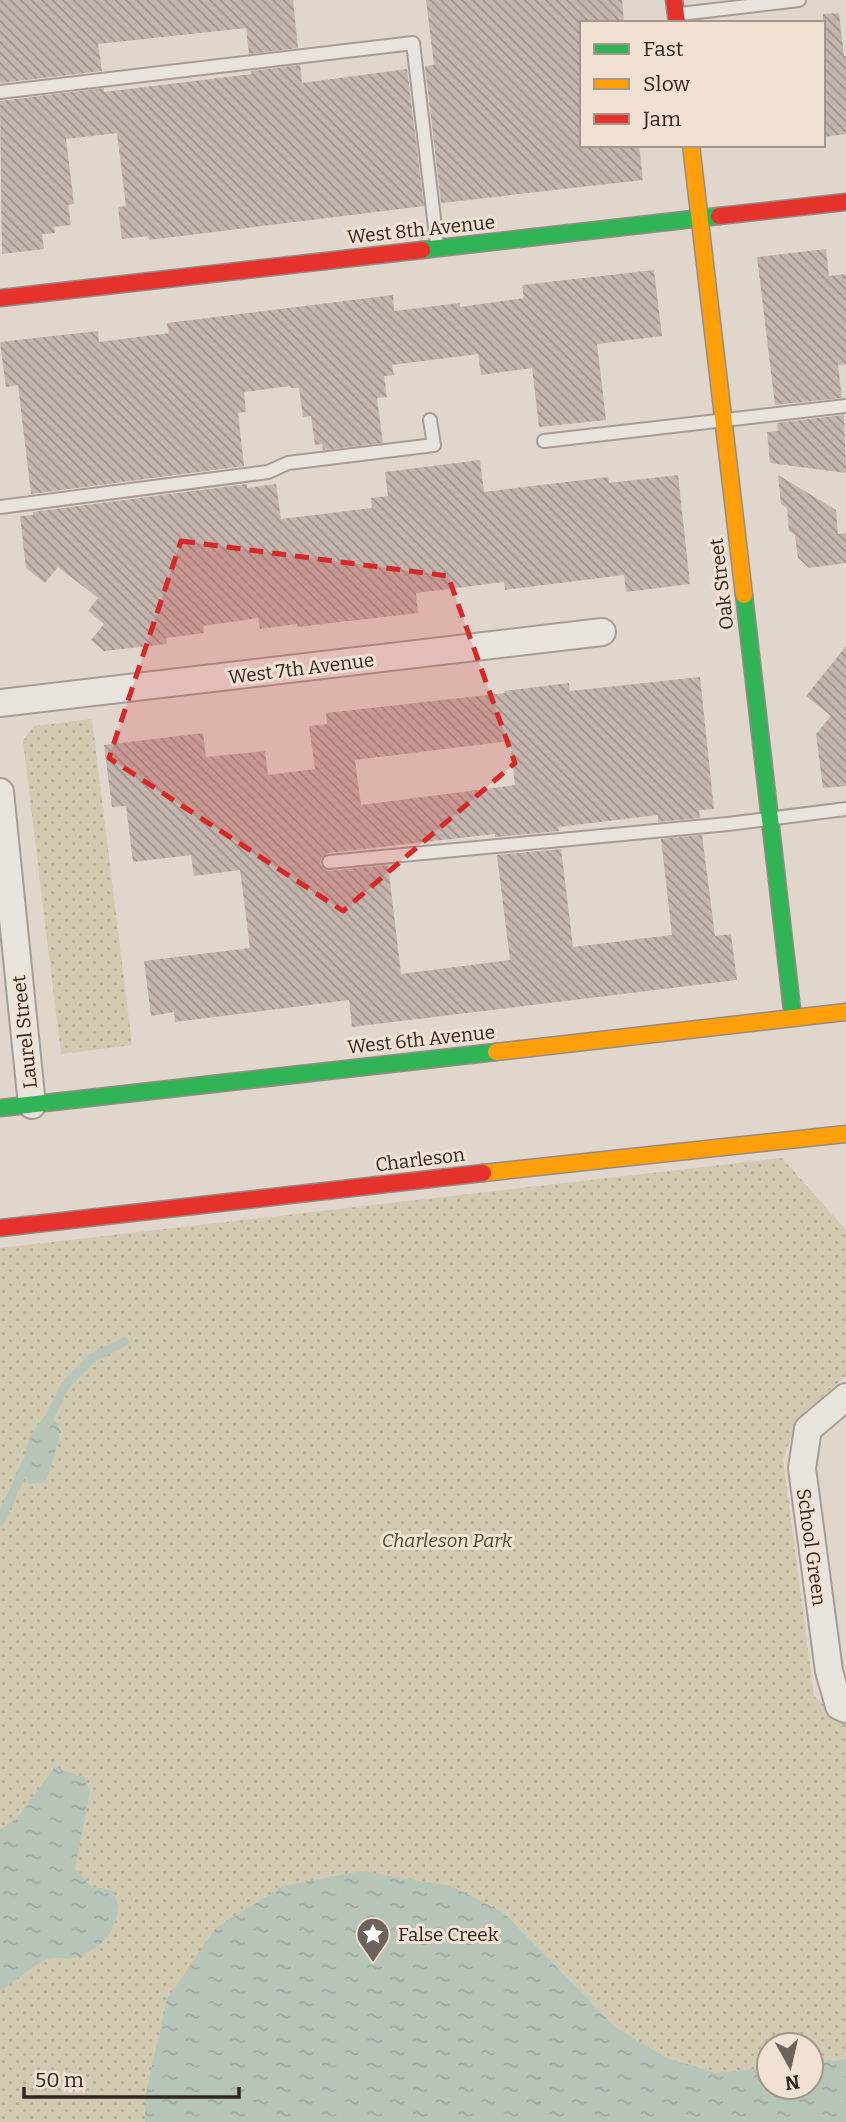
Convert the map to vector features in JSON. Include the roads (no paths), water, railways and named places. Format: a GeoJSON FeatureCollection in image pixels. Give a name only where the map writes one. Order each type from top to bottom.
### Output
{"type":"FeatureCollection","features":[{"type":"Feature","properties":{"kind":"main road","name":"Oak Street"},"geometry":{"type":"LineString","coordinates":[[691,147],[793,1018]]}},
{"type":"Feature","properties":{"kind":"main road","name":"West 8th Avenue"},"geometry":{"type":"LineString","coordinates":[[0,298],[846,202]]}},
{"type":"Feature","properties":{"kind":"main road","name":"West 6th Avenue"},"geometry":{"type":"LineString","coordinates":[[0,1108],[846,1012]]}},
{"type":"Feature","properties":{"kind":"main road","name":"Charleson"},"geometry":{"type":"LineString","coordinates":[[0,1228],[846,1134]]}},
{"type":"Feature","properties":{"kind":"street","name":"West 7th Avenue"},"geometry":{"type":"LineString","coordinates":[[0,703],[602,632]]}},
{"type":"Feature","properties":{"kind":"street","name":"Laurel Street"},"geometry":{"type":"LineString","coordinates":[[0,792],[32,1105]]}},
{"type":"Feature","properties":{"kind":"street","name":"School Green"},"geometry":{"type":"LineString","coordinates":[[846,1397],[808,1429],[802,1468],[829,1671],[839,1706],[846,1709]]}},
{"type":"Feature","properties":{"kind":"lane"},"geometry":{"type":"LineString","coordinates":[[676,13],[799,0]]}},
{"type":"Feature","properties":{"kind":"lane"},"geometry":{"type":"LineString","coordinates":[[0,92],[413,43],[438,248]]}},
{"type":"Feature","properties":{"kind":"lane"},"geometry":{"type":"LineString","coordinates":[[544,441],[846,406]]}},
{"type":"Feature","properties":{"kind":"lane"},"geometry":{"type":"LineString","coordinates":[[0,507],[268,472],[288,463],[434,445],[430,420]]}},
{"type":"Feature","properties":{"kind":"lane"},"geometry":{"type":"LineString","coordinates":[[329,862],[770,819],[846,809]]}},
{"type":"Feature","properties":{"kind":"water"},"geometry":{"type":"Polygon","coordinates":[[[45,1417],[59,1424],[59,1439],[46,1482],[29,1484],[24,1467],[26,1449],[34,1431],[45,1417]]]}},
{"type":"Feature","properties":{"kind":"water"},"geometry":{"type":"Polygon","coordinates":[[[55,1767],[85,1778],[90,1792],[75,1869],[91,1886],[113,1891],[118,1912],[116,1922],[105,1940],[87,1953],[73,1958],[45,1960],[0,1991],[0,1830],[17,1818],[55,1767]]]}},
{"type":"Feature","properties":{"kind":"water","name":"False Creek"},"geometry":{"type":"Polygon","coordinates":[[[361,1871],[451,1886],[504,1913],[615,2027],[667,2058],[716,2073],[755,2069],[755,2101],[825,2101],[825,2061],[846,2059],[846,2122],[145,2122],[145,2097],[167,1999],[215,1929],[283,1886],[361,1871]]]}},
{"type":"Feature","properties":{"kind":"waterway"},"geometry":{"type":"LineString","coordinates":[[45,1427],[65,1386],[92,1358],[124,1342]]}},
{"type":"Feature","properties":{"kind":"waterway"},"geometry":{"type":"LineString","coordinates":[[0,1521],[29,1458]]}},
{"type":"Feature","properties":{"kind":"place","name":"False Creek"},"geometry":{"type":"Point","coordinates":[373,1964]}},
{"type":"Feature","properties":{"kind":"park label","name":"Charleson Park"},"geometry":{"type":"Point","coordinates":[447,1540]}}]}
